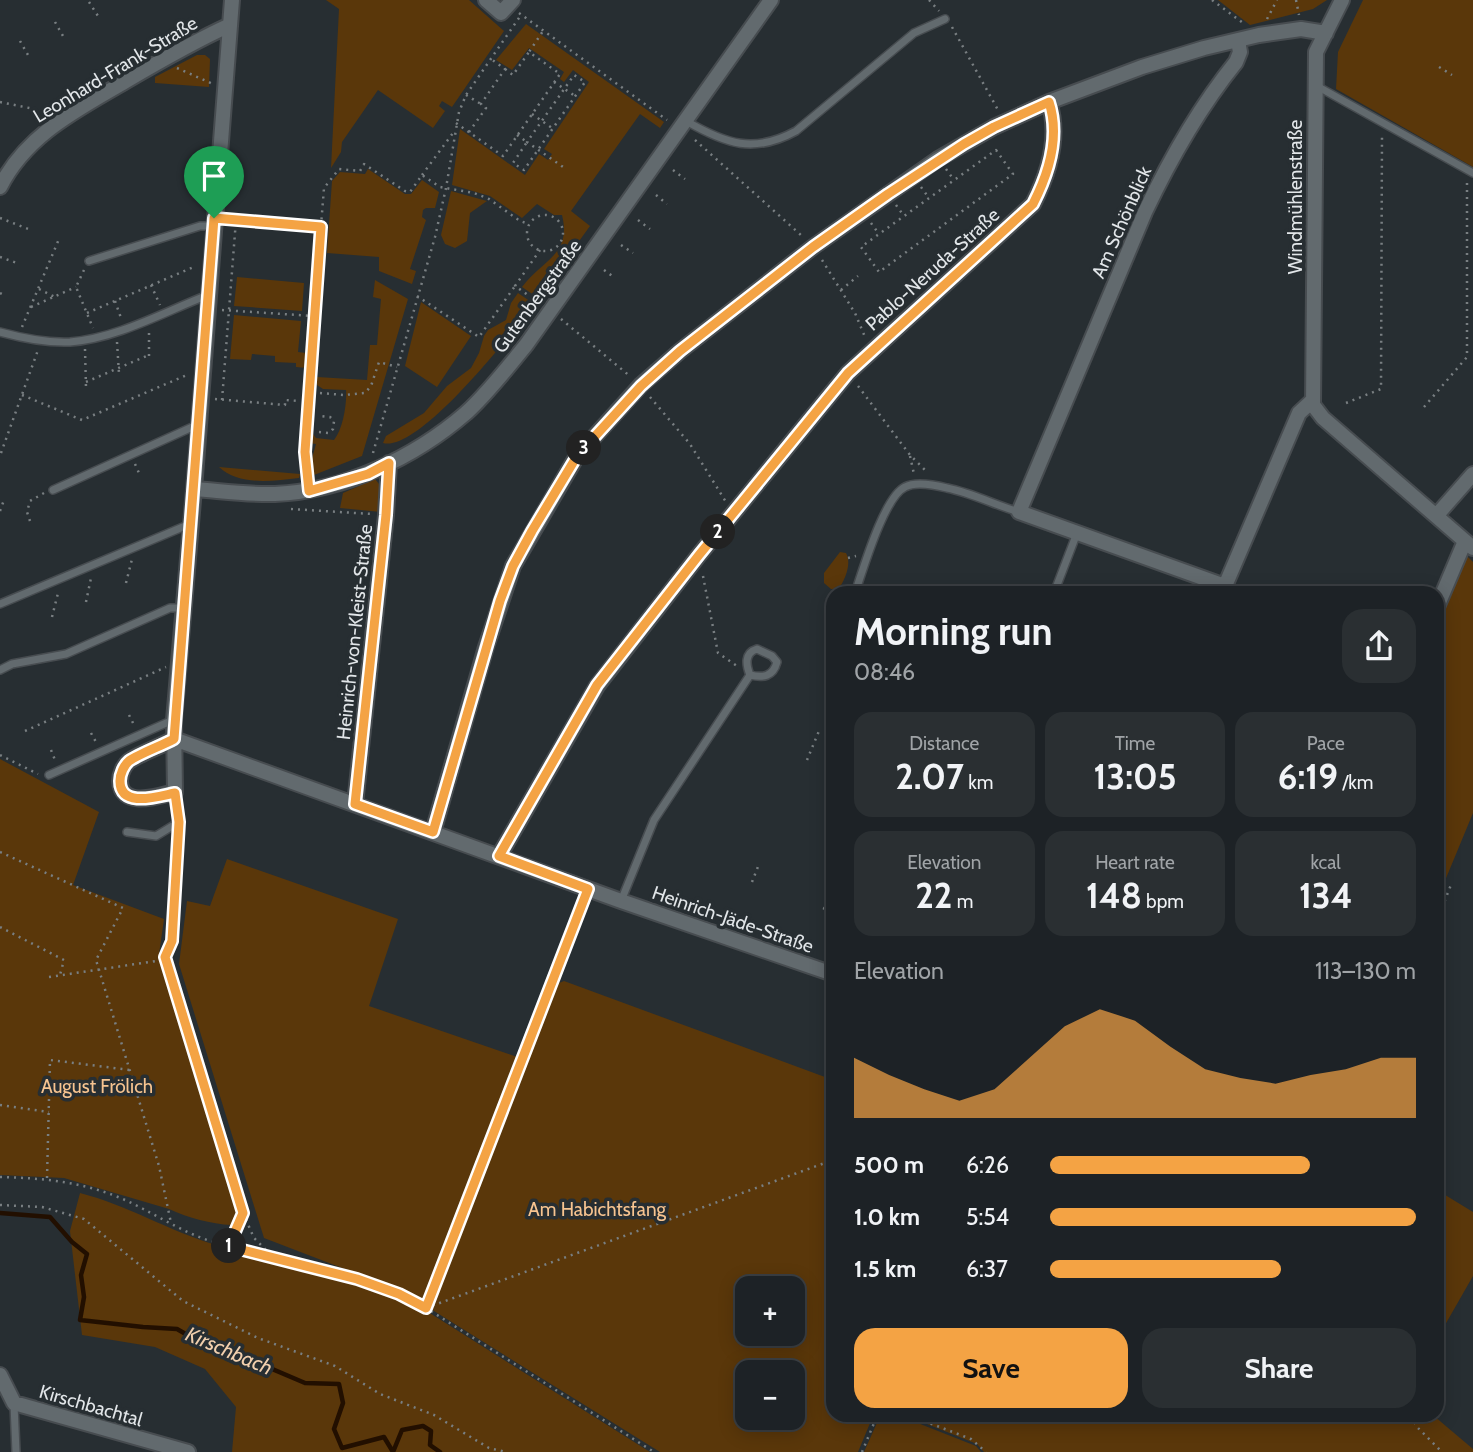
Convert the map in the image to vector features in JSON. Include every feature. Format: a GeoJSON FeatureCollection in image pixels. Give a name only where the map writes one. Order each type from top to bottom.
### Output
{"type":"FeatureCollection","features":[{"type":"Feature","properties":{"kind":"street"},"geometry":{"type":"LineString","coordinates":[[174,739],[129,761],[123,768],[120,783],[123,791],[139,799],[175,793],[174,720],[232,0]]}},
{"type":"Feature","properties":{"kind":"street"},"geometry":{"type":"LineString","coordinates":[[486,0],[501,13],[513,0]]}},
{"type":"Feature","properties":{"kind":"street","name":"Gutenbergstraße"},"geometry":{"type":"LineString","coordinates":[[194,489],[274,494],[309,491],[368,474],[426,442],[466,413],[526,345],[771,0]]}},
{"type":"Feature","properties":{"kind":"street","name":"Windmühlenstraße"},"geometry":{"type":"LineString","coordinates":[[1313,400],[1316,52],[1342,0]]}},
{"type":"Feature","properties":{"kind":"street","name":"Leonhard-Frank-Straße"},"geometry":{"type":"LineString","coordinates":[[0,187],[15,163],[45,131],[166,57],[230,25]]}},
{"type":"Feature","properties":{"kind":"street"},"geometry":{"type":"LineString","coordinates":[[433,832],[486,647],[513,566],[577,456],[637,383],[813,247],[938,159],[1005,122],[1049,102],[1142,67],[1238,41],[1301,29],[1326,33]]}},
{"type":"Feature","properties":{"kind":"street","name":"Am Schönblick"},"geometry":{"type":"LineString","coordinates":[[1019,512],[1144,212],[1179,145],[1218,85],[1237,62],[1240,52],[1238,41]]}},
{"type":"Feature","properties":{"kind":"street","name":"Pablo-Neruda-Straße"},"geometry":{"type":"LineString","coordinates":[[499,856],[597,685],[848,373],[1033,204],[1046,179],[1053,147],[1053,116],[1049,102]]}},
{"type":"Feature","properties":{"kind":"street"},"geometry":{"type":"LineString","coordinates":[[1313,400],[1313,405],[1322,418],[1469,545],[1444,593]]}},
{"type":"Feature","properties":{"kind":"street"},"geometry":{"type":"LineString","coordinates":[[1225,586],[1298,413],[1313,400]]}},
{"type":"Feature","properties":{"kind":"street","name":"Heinrich-von-Kleist-Straße"},"geometry":{"type":"LineString","coordinates":[[355,804],[386,515],[389,463]]}},
{"type":"Feature","properties":{"kind":"street"},"geometry":{"type":"LineString","coordinates":[[1436,516],[1473,474]]}},
{"type":"Feature","properties":{"kind":"street"},"geometry":{"type":"LineString","coordinates":[[1019,512],[1216,586]]}},
{"type":"Feature","properties":{"kind":"street","name":"Heinrich-Jäde-Straße"},"geometry":{"type":"LineString","coordinates":[[174,739],[621,901],[826,972]]}},
{"type":"Feature","properties":{"kind":"street","name":"Kirschbachtal"},"geometry":{"type":"LineString","coordinates":[[0,1375],[14,1403],[188,1452]]}},
{"type":"Feature","properties":{"kind":"lane"},"geometry":{"type":"LineString","coordinates":[[683,125],[730,142],[769,144],[796,131],[914,33],[945,19]]}},
{"type":"Feature","properties":{"kind":"lane"},"geometry":{"type":"LineString","coordinates":[[1315,85],[1470,172]]}},
{"type":"Feature","properties":{"kind":"lane"},"geometry":{"type":"LineString","coordinates":[[89,261],[214,222]]}},
{"type":"Feature","properties":{"kind":"lane"},"geometry":{"type":"LineString","coordinates":[[0,332],[18,337],[71,342],[121,330],[208,295]]}},
{"type":"Feature","properties":{"kind":"lane"},"geometry":{"type":"LineString","coordinates":[[309,491],[305,452],[313,363]]}},
{"type":"Feature","properties":{"kind":"lane"},"geometry":{"type":"LineString","coordinates":[[53,490],[199,424]]}},
{"type":"Feature","properties":{"kind":"lane"},"geometry":{"type":"LineString","coordinates":[[858,586],[885,512],[896,494],[904,487],[916,484],[948,488],[1019,512]]}},
{"type":"Feature","properties":{"kind":"lane"},"geometry":{"type":"LineString","coordinates":[[0,604],[191,523]]}},
{"type":"Feature","properties":{"kind":"lane"},"geometry":{"type":"LineString","coordinates":[[1057,586],[1077,533]]}},
{"type":"Feature","properties":{"kind":"lane"},"geometry":{"type":"LineString","coordinates":[[0,670],[12,664],[66,654],[170,608],[184,608]]}},
{"type":"Feature","properties":{"kind":"lane"},"geometry":{"type":"LineString","coordinates":[[752,651],[764,651],[777,662],[769,675],[750,675],[746,664],[752,651]]}},
{"type":"Feature","properties":{"kind":"lane","name":"Heinrich-Jäde-Straße"},"geometry":{"type":"LineString","coordinates":[[621,901],[654,820],[750,675]]}},
{"type":"Feature","properties":{"kind":"lane"},"geometry":{"type":"LineString","coordinates":[[49,775],[174,720]]}},
{"type":"Feature","properties":{"kind":"lane"},"geometry":{"type":"LineString","coordinates":[[169,968],[165,957],[172,941],[179,822],[175,793]]}},
{"type":"Feature","properties":{"kind":"lane"},"geometry":{"type":"LineString","coordinates":[[127,832],[156,836],[179,822]]}},
{"type":"Feature","properties":{"kind":"lane"},"geometry":{"type":"LineString","coordinates":[[14,1403],[16,1452]]}},
{"type":"Feature","properties":{"kind":"path"},"geometry":{"type":"LineString","coordinates":[[929,0],[956,33],[1005,122]]}},
{"type":"Feature","properties":{"kind":"path"},"geometry":{"type":"LineString","coordinates":[[1212,0],[1242,22]]}},
{"type":"Feature","properties":{"kind":"path"},"geometry":{"type":"LineString","coordinates":[[89,2],[98,16]]}},
{"type":"Feature","properties":{"kind":"path"},"geometry":{"type":"LineString","coordinates":[[368,474],[435,237],[456,123],[466,95],[521,15]]}},
{"type":"Feature","properties":{"kind":"path"},"geometry":{"type":"LineString","coordinates":[[529,20],[683,125],[699,143],[796,230]]}},
{"type":"Feature","properties":{"kind":"path"},"geometry":{"type":"LineString","coordinates":[[55,22],[62,36]]}},
{"type":"Feature","properties":{"kind":"path"},"geometry":{"type":"LineString","coordinates":[[491,60],[513,75],[544,31]]}},
{"type":"Feature","properties":{"kind":"path"},"geometry":{"type":"LineString","coordinates":[[20,41],[27,55]]}},
{"type":"Feature","properties":{"kind":"path"},"geometry":{"type":"LineString","coordinates":[[456,123],[503,156],[560,74],[529,52]]}},
{"type":"Feature","properties":{"kind":"path"},"geometry":{"type":"LineString","coordinates":[[166,57],[173,66],[203,78],[225,91]]}},
{"type":"Feature","properties":{"kind":"path"},"geometry":{"type":"LineString","coordinates":[[1439,67],[1452,75]]}},
{"type":"Feature","properties":{"kind":"path"},"geometry":{"type":"LineString","coordinates":[[481,104],[505,69]]}},
{"type":"Feature","properties":{"kind":"path"},"geometry":{"type":"LineString","coordinates":[[574,75],[585,82],[575,96],[524,170],[513,163],[574,75]]}},
{"type":"Feature","properties":{"kind":"path"},"geometry":{"type":"LineString","coordinates":[[554,82],[575,96]]}},
{"type":"Feature","properties":{"kind":"path"},"geometry":{"type":"LineString","coordinates":[[466,95],[486,108],[469,132]]}},
{"type":"Feature","properties":{"kind":"path"},"geometry":{"type":"LineString","coordinates":[[0,102],[34,109]]}},
{"type":"Feature","properties":{"kind":"path"},"geometry":{"type":"LineString","coordinates":[[532,114],[552,129]]}},
{"type":"Feature","properties":{"kind":"path"},"geometry":{"type":"LineString","coordinates":[[1346,404],[1381,390],[1382,121]]}},
{"type":"Feature","properties":{"kind":"path"},"geometry":{"type":"LineString","coordinates":[[313,363],[310,362],[324,188],[339,169],[360,171],[365,164],[410,192],[454,130]]}},
{"type":"Feature","properties":{"kind":"path"},"geometry":{"type":"LineString","coordinates":[[517,135],[566,169]]}},
{"type":"Feature","properties":{"kind":"path"},"geometry":{"type":"LineString","coordinates":[[996,150],[1013,174],[879,272],[861,247],[954,180],[996,150]]}},
{"type":"Feature","properties":{"kind":"path"},"geometry":{"type":"LineString","coordinates":[[975,157],[979,163]]}},
{"type":"Feature","properties":{"kind":"path"},"geometry":{"type":"LineString","coordinates":[[673,170],[685,179]]}},
{"type":"Feature","properties":{"kind":"path"},"geometry":{"type":"LineString","coordinates":[[1424,407],[1467,357],[1470,172]]}},
{"type":"Feature","properties":{"kind":"path"},"geometry":{"type":"LineString","coordinates":[[949,173],[954,180]]}},
{"type":"Feature","properties":{"kind":"path"},"geometry":{"type":"LineString","coordinates":[[422,175],[440,187],[489,199],[520,221],[529,224]]}},
{"type":"Feature","properties":{"kind":"path"},"geometry":{"type":"LineString","coordinates":[[924,190],[929,198]]}},
{"type":"Feature","properties":{"kind":"path"},"geometry":{"type":"LineString","coordinates":[[656,195],[667,204]]}},
{"type":"Feature","properties":{"kind":"path"},"geometry":{"type":"LineString","coordinates":[[898,208],[904,216]]}},
{"type":"Feature","properties":{"kind":"path"},"geometry":{"type":"LineString","coordinates":[[544,214],[555,217],[562,226],[563,237],[557,247],[540,250],[530,242],[527,230],[529,224],[544,214]]}},
{"type":"Feature","properties":{"kind":"path"},"geometry":{"type":"LineString","coordinates":[[0,218],[31,230]]}},
{"type":"Feature","properties":{"kind":"path"},"geometry":{"type":"LineString","coordinates":[[214,222],[236,220],[321,227]]}},
{"type":"Feature","properties":{"kind":"path"},"geometry":{"type":"LineString","coordinates":[[222,400],[236,220]]}},
{"type":"Feature","properties":{"kind":"path"},"geometry":{"type":"LineString","coordinates":[[638,220],[650,229]]}},
{"type":"Feature","properties":{"kind":"path"},"geometry":{"type":"LineString","coordinates":[[872,225],[879,234]]}},
{"type":"Feature","properties":{"kind":"path"},"geometry":{"type":"LineString","coordinates":[[18,337],[59,239]]}},
{"type":"Feature","properties":{"kind":"path"},"geometry":{"type":"LineString","coordinates":[[621,245],[633,253]]}},
{"type":"Feature","properties":{"kind":"path"},"geometry":{"type":"LineString","coordinates":[[417,296],[478,337],[540,250]]}},
{"type":"Feature","properties":{"kind":"path"},"geometry":{"type":"LineString","coordinates":[[0,257],[17,263]]}},
{"type":"Feature","properties":{"kind":"path"},"geometry":{"type":"LineString","coordinates":[[86,313],[211,259]]}},
{"type":"Feature","properties":{"kind":"path"},"geometry":{"type":"LineString","coordinates":[[822,260],[855,313],[864,334]]}},
{"type":"Feature","properties":{"kind":"path"},"geometry":{"type":"LineString","coordinates":[[31,307],[76,287],[89,261]]}},
{"type":"Feature","properties":{"kind":"path"},"geometry":{"type":"LineString","coordinates":[[604,270],[615,278]]}},
{"type":"Feature","properties":{"kind":"path"},"geometry":{"type":"LineString","coordinates":[[841,290],[858,276]]}},
{"type":"Feature","properties":{"kind":"path"},"geometry":{"type":"LineString","coordinates":[[151,285],[163,313]]}},
{"type":"Feature","properties":{"kind":"path"},"geometry":{"type":"LineString","coordinates":[[515,286],[534,299]]}},
{"type":"Feature","properties":{"kind":"path"},"geometry":{"type":"LineString","coordinates":[[76,287],[96,337]]}},
{"type":"Feature","properties":{"kind":"path"},"geometry":{"type":"LineString","coordinates":[[39,289],[55,297]]}},
{"type":"Feature","properties":{"kind":"path"},"geometry":{"type":"LineString","coordinates":[[115,301],[121,330],[119,374]]}},
{"type":"Feature","properties":{"kind":"path"},"geometry":{"type":"LineString","coordinates":[[233,310],[313,316]]}},
{"type":"Feature","properties":{"kind":"path"},"geometry":{"type":"LineString","coordinates":[[149,319],[149,361]]}},
{"type":"Feature","properties":{"kind":"path"},"geometry":{"type":"LineString","coordinates":[[565,322],[637,383],[690,444],[733,514]]}},
{"type":"Feature","properties":{"kind":"path"},"geometry":{"type":"LineString","coordinates":[[85,339],[86,388]]}},
{"type":"Feature","properties":{"kind":"path"},"geometry":{"type":"LineString","coordinates":[[1,453],[41,340]]}},
{"type":"Feature","properties":{"kind":"path"},"geometry":{"type":"LineString","coordinates":[[86,382],[149,355]]}},
{"type":"Feature","properties":{"kind":"path"},"geometry":{"type":"LineString","coordinates":[[310,392],[344,395],[365,393],[371,386],[379,362],[397,367]]}},
{"type":"Feature","properties":{"kind":"path"},"geometry":{"type":"LineString","coordinates":[[22,396],[82,420],[203,369]]}},
{"type":"Feature","properties":{"kind":"path"},"geometry":{"type":"LineString","coordinates":[[859,387],[910,455],[948,488]]}},
{"type":"Feature","properties":{"kind":"path"},"geometry":{"type":"LineString","coordinates":[[322,404],[323,393]]}},
{"type":"Feature","properties":{"kind":"path"},"geometry":{"type":"LineString","coordinates":[[201,398],[285,405],[285,400],[296,401]]}},
{"type":"Feature","properties":{"kind":"path"},"geometry":{"type":"LineString","coordinates":[[316,429],[319,433],[329,433],[333,429],[334,421],[330,416],[321,416],[317,421]]}},
{"type":"Feature","properties":{"kind":"path"},"geometry":{"type":"LineString","coordinates":[[910,455],[914,474]]}},
{"type":"Feature","properties":{"kind":"path"},"geometry":{"type":"LineString","coordinates":[[30,521],[27,512],[30,501],[53,490]]}},
{"type":"Feature","properties":{"kind":"path"},"geometry":{"type":"LineString","coordinates":[[0,511],[4,500]]}},
{"type":"Feature","properties":{"kind":"path"},"geometry":{"type":"LineString","coordinates":[[285,508],[386,515]]}},
{"type":"Feature","properties":{"kind":"path"},"geometry":{"type":"LineString","coordinates":[[127,583],[136,547]]}},
{"type":"Feature","properties":{"kind":"path"},"geometry":{"type":"LineString","coordinates":[[699,555],[718,653],[750,675]]}},
{"type":"Feature","properties":{"kind":"path"},"geometry":{"type":"LineString","coordinates":[[86,601],[95,565]]}},
{"type":"Feature","properties":{"kind":"path"},"geometry":{"type":"LineString","coordinates":[[52,617],[62,579]]}},
{"type":"Feature","properties":{"kind":"path"},"geometry":{"type":"LineString","coordinates":[[25,730],[179,661]]}},
{"type":"Feature","properties":{"kind":"path"},"geometry":{"type":"LineString","coordinates":[[807,760],[819,731]]}},
{"type":"Feature","properties":{"kind":"path"},"geometry":{"type":"LineString","coordinates":[[0,755],[41,776],[49,775]]}},
{"type":"Feature","properties":{"kind":"path"},"geometry":{"type":"LineString","coordinates":[[0,852],[123,908],[96,960],[159,1166],[171,1223]]}},
{"type":"Feature","properties":{"kind":"path"},"geometry":{"type":"LineString","coordinates":[[752,881],[759,864]]}},
{"type":"Feature","properties":{"kind":"path"},"geometry":{"type":"LineString","coordinates":[[1444,903],[1452,882]]}},
{"type":"Feature","properties":{"kind":"path"},"geometry":{"type":"LineString","coordinates":[[426,1308],[588,889]]}},
{"type":"Feature","properties":{"kind":"path"},"geometry":{"type":"LineString","coordinates":[[0,927],[64,960],[60,975]]}},
{"type":"Feature","properties":{"kind":"path"},"geometry":{"type":"LineString","coordinates":[[49,976],[155,962],[165,957]]}},
{"type":"Feature","properties":{"kind":"path"},"geometry":{"type":"LineString","coordinates":[[169,968],[243,1213],[254,1238],[272,1257]]}},
{"type":"Feature","properties":{"kind":"path"},"geometry":{"type":"LineString","coordinates":[[47,1178],[50,1060],[130,1070]]}},
{"type":"Feature","properties":{"kind":"path"},"geometry":{"type":"LineString","coordinates":[[0,1105],[49,1112]]}},
{"type":"Feature","properties":{"kind":"path"},"geometry":{"type":"LineString","coordinates":[[426,1308],[826,1163]]}},
{"type":"Feature","properties":{"kind":"path"},"geometry":{"type":"LineString","coordinates":[[0,1177],[47,1178],[96,1189],[219,1244],[357,1279],[399,1294],[426,1308],[654,1452]]}},
{"type":"Feature","properties":{"kind":"path"},"geometry":{"type":"LineString","coordinates":[[0,1205],[42,1207],[84,1219],[183,1301],[258,1338],[335,1366],[380,1394],[435,1415],[489,1448],[506,1452]]}},
{"type":"Feature","properties":{"kind":"path"},"geometry":{"type":"LineString","coordinates":[[219,1244],[234,1234],[243,1213]]}},
{"type":"Feature","properties":{"kind":"path"},"geometry":{"type":"LineString","coordinates":[[862,1452],[874,1422]]}},
{"type":"Feature","properties":{"kind":"path"},"geometry":{"type":"LineString","coordinates":[[927,1422],[971,1438],[986,1452]]}},
{"type":"Feature","properties":{"kind":"path"},"geometry":{"type":"LineString","coordinates":[[1414,1422],[1443,1452]]}},
{"type":"Feature","properties":{"kind":"green space"},"geometry":{"type":"Polygon","coordinates":[[[326,0],[469,0],[504,31],[452,107],[442,101],[439,106],[445,111],[433,128],[378,90],[342,142],[341,152],[331,168],[339,9],[326,0]]]}},
{"type":"Feature","properties":{"kind":"green space"},"geometry":{"type":"Polygon","coordinates":[[[1218,0],[1327,0],[1313,9],[1250,25],[1218,0]]]}},
{"type":"Feature","properties":{"kind":"green space"},"geometry":{"type":"Polygon","coordinates":[[[1363,0],[1473,0],[1473,167],[1336,89],[1338,52],[1363,0]]]}},
{"type":"Feature","properties":{"kind":"green space"},"geometry":{"type":"Polygon","coordinates":[[[526,24],[664,122],[660,128],[640,114],[571,211],[590,226],[538,298],[522,287],[559,248],[564,228],[562,215],[554,215],[537,204],[522,218],[490,196],[452,185],[460,129],[525,175],[539,154],[548,160],[552,154],[544,149],[589,82],[573,70],[564,82],[560,79],[564,72],[529,48],[512,70],[496,60],[526,24]]]}},
{"type":"Feature","properties":{"kind":"green space"},"geometry":{"type":"Polygon","coordinates":[[[197,55],[205,55],[210,59],[209,87],[155,83],[155,77],[197,55]]]}},
{"type":"Feature","properties":{"kind":"green space"},"geometry":{"type":"Polygon","coordinates":[[[368,169],[405,194],[411,194],[422,180],[439,192],[435,208],[423,210],[422,217],[426,220],[410,269],[416,271],[412,284],[379,271],[379,257],[327,253],[332,181],[340,172],[365,174],[368,169]]]}},
{"type":"Feature","properties":{"kind":"green space"},"geometry":{"type":"Polygon","coordinates":[[[451,191],[487,201],[470,213],[467,241],[455,248],[445,244],[441,235],[451,191]]]}},
{"type":"Feature","properties":{"kind":"green space"},"geometry":{"type":"Polygon","coordinates":[[[237,277],[304,283],[302,311],[234,306],[237,277]]]}},
{"type":"Feature","properties":{"kind":"green space"},"geometry":{"type":"Polygon","coordinates":[[[375,280],[408,299],[362,456],[314,475],[309,469],[316,444],[309,443],[311,417],[316,438],[334,440],[342,423],[346,396],[346,390],[323,389],[317,385],[317,377],[367,380],[370,345],[377,345],[381,299],[373,297],[375,280]]]}},
{"type":"Feature","properties":{"kind":"green space"},"geometry":{"type":"Polygon","coordinates":[[[518,293],[534,304],[464,388],[419,429],[399,441],[383,443],[386,436],[424,413],[447,386],[471,368],[484,336],[488,330],[506,320],[511,303],[518,293]]]}},
{"type":"Feature","properties":{"kind":"green space"},"geometry":{"type":"Polygon","coordinates":[[[421,302],[471,336],[437,387],[405,366],[421,302]]]}},
{"type":"Feature","properties":{"kind":"green space"},"geometry":{"type":"Polygon","coordinates":[[[234,315],[301,321],[298,352],[306,353],[307,368],[296,367],[296,363],[275,362],[275,356],[252,354],[251,360],[230,359],[234,315]]]}},
{"type":"Feature","properties":{"kind":"green space"},"geometry":{"type":"Polygon","coordinates":[[[219,467],[300,474],[299,478],[256,481],[236,477],[219,467]]]}},
{"type":"Feature","properties":{"kind":"green space"},"geometry":{"type":"Polygon","coordinates":[[[375,479],[383,489],[381,512],[340,508],[343,493],[375,479]]]}},
{"type":"Feature","properties":{"kind":"green space"},"geometry":{"type":"Polygon","coordinates":[[[840,552],[846,553],[847,571],[840,586],[828,586],[824,583],[824,573],[840,552]]]}},
{"type":"Feature","properties":{"kind":"green space"},"geometry":{"type":"Polygon","coordinates":[[[1467,556],[1473,562],[1473,813],[1444,883],[1444,611],[1467,556]]]}},
{"type":"Feature","properties":{"kind":"green space","name":"August Frölich"},"geometry":{"type":"Polygon","coordinates":[[[0,759],[99,812],[73,885],[164,919],[159,954],[236,1212],[232,1225],[200,1220],[64,1178],[0,1175],[0,759]]]}},
{"type":"Feature","properties":{"kind":"green space","name":"Am Habichtsfang"},"geometry":{"type":"Polygon","coordinates":[[[227,859],[398,919],[369,1006],[520,1058],[547,988],[564,981],[826,1077],[826,1422],[870,1422],[858,1452],[660,1452],[402,1291],[264,1238],[179,964],[187,901],[210,906],[227,859]]]}},
{"type":"Feature","properties":{"kind":"green space"},"geometry":{"type":"Polygon","coordinates":[[[80,1193],[216,1245],[348,1280],[400,1298],[425,1310],[650,1452],[232,1452],[236,1407],[205,1369],[155,1347],[82,1335],[70,1231],[80,1193]]]}},
{"type":"Feature","properties":{"kind":"green space"},"geometry":{"type":"Polygon","coordinates":[[[1444,1194],[1473,1212],[1473,1276],[1444,1327],[1444,1194]]]}},
{"type":"Feature","properties":{"kind":"green space"},"geometry":{"type":"Polygon","coordinates":[[[877,1422],[915,1422],[976,1446],[981,1452],[864,1452],[877,1422]]]}},
{"type":"Feature","properties":{"kind":"green space"},"geometry":{"type":"Polygon","coordinates":[[[922,1422],[1441,1422],[1473,1449],[1473,1452],[984,1452],[977,1444],[922,1422]]]}},
{"type":"Feature","properties":{"kind":"waterway","name":"Kirschbach"},"geometry":{"type":"LineString","coordinates":[[0,1213],[50,1217],[72,1242],[87,1254],[81,1275],[84,1297],[80,1320],[177,1329],[196,1340],[232,1349],[244,1357],[305,1383],[339,1384],[343,1403],[334,1429],[342,1448],[384,1437],[393,1452],[402,1430],[423,1426],[431,1431],[430,1445],[440,1452]]}},
{"type":"Feature","properties":{"kind":"route"},"geometry":{"type":"LineString","coordinates":[[1049,102],[1053,116],[1053,147],[1046,179],[1033,204],[848,373],[597,685],[499,856],[588,889],[426,1308],[399,1294],[357,1279],[219,1244],[234,1234],[243,1213],[165,957],[172,941],[179,822],[175,793],[139,799],[123,791],[120,783],[123,768],[129,761],[174,739],[214,218],[321,227],[305,452],[309,491],[368,474],[389,463],[386,515],[355,804],[433,832],[486,647],[513,566],[577,456],[641,386],[680,351],[813,247],[938,159],[994,127],[1049,102]]}}]}
